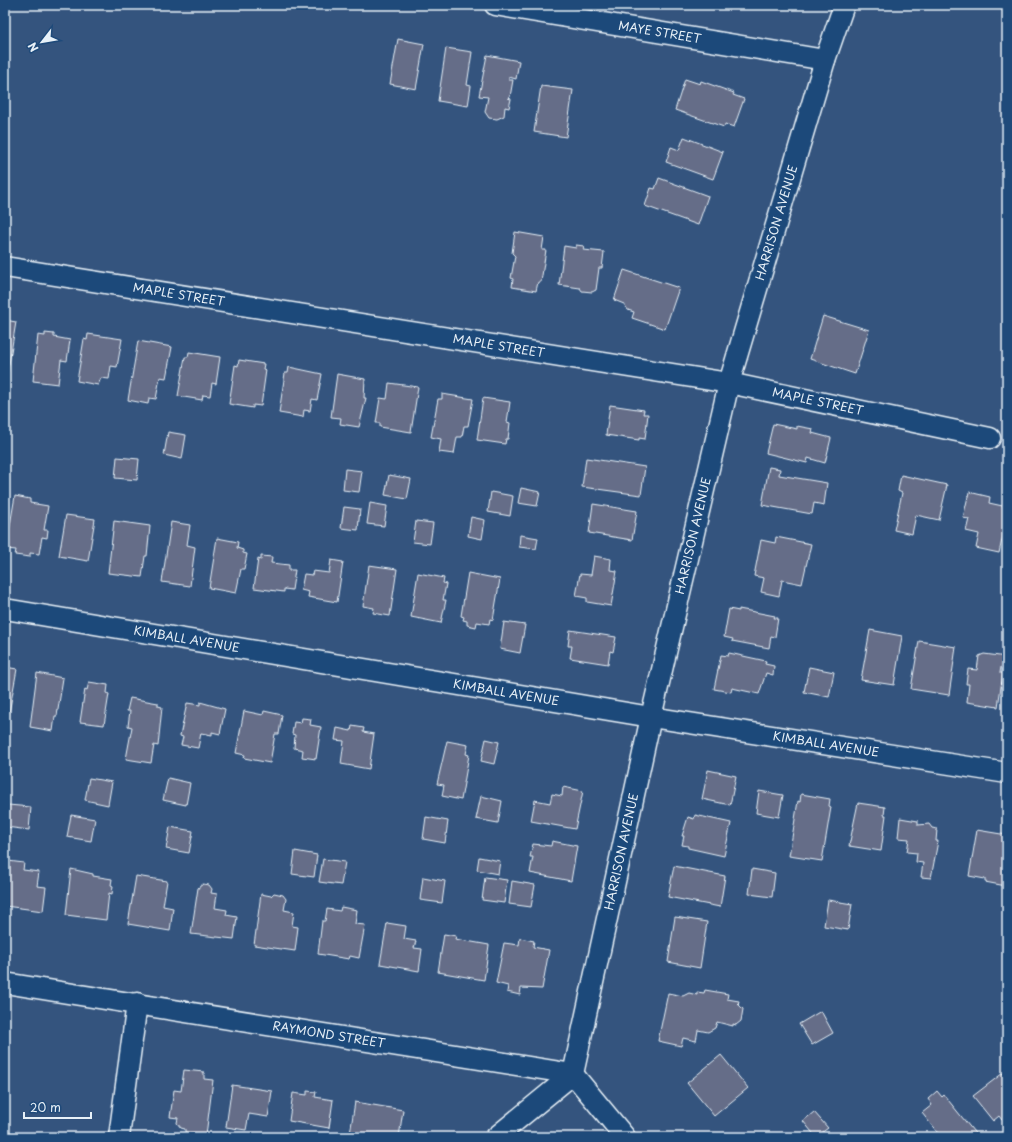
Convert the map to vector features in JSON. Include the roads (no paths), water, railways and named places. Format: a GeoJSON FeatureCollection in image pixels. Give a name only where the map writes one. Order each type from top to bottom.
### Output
{"type":"FeatureCollection","features":[{"type":"Feature","properties":{"kind":"street","name":"MAYE STREET"},"geometry":{"type":"LineString","coordinates":[[495,5],[826,60]]}},
{"type":"Feature","properties":{"kind":"street","name":"HARRISON AVENUE"},"geometry":{"type":"LineString","coordinates":[[573,1074],[651,718],[729,383],[826,60],[844,5]]}},
{"type":"Feature","properties":{"kind":"street","name":"MAPLE STREET"},"geometry":{"type":"LineString","coordinates":[[5,267],[729,383],[990,438]]}},
{"type":"Feature","properties":{"kind":"street","name":"KIMBALL AVENUE"},"geometry":{"type":"LineString","coordinates":[[5,609],[651,718],[1007,773]]}},
{"type":"Feature","properties":{"kind":"street","name":"RAYMOND STREET"},"geometry":{"type":"LineString","coordinates":[[5,983],[573,1074]]}},
{"type":"Feature","properties":{"kind":"street"},"geometry":{"type":"LineString","coordinates":[[119,1137],[137,1003]]}},
{"type":"Feature","properties":{"kind":"street"},"geometry":{"type":"LineString","coordinates":[[496,1137],[573,1074],[624,1137]]}}]}
